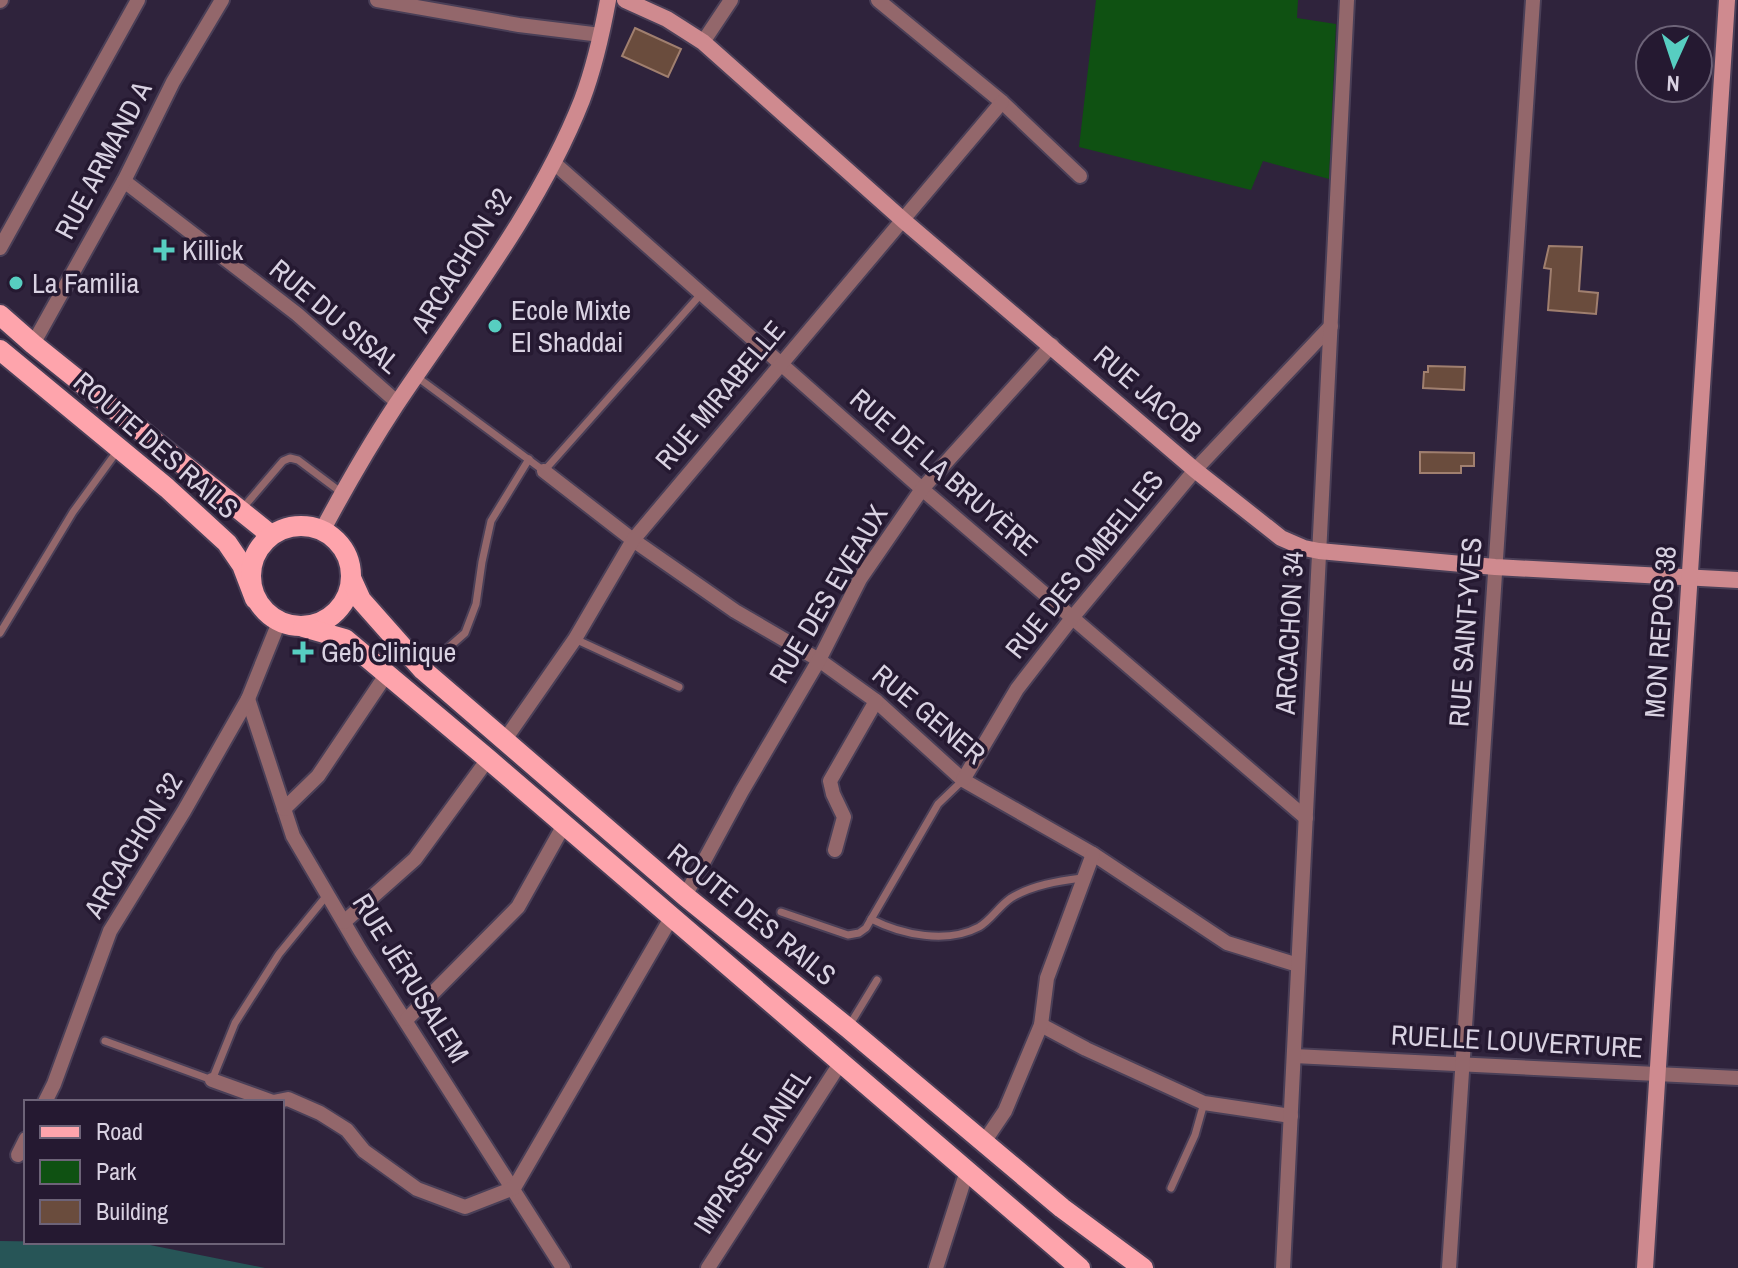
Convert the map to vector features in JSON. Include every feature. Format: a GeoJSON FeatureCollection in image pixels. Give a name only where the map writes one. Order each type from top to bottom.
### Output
{"type":"FeatureCollection","features":[{"type":"Feature","properties":{"kind":"main road","name":"ROUTE DES RAILS"},"geometry":{"type":"LineString","coordinates":[[0,315],[271,535]]}},
{"type":"Feature","properties":{"kind":"main road","name":"ROUTE DES RAILS"},"geometry":{"type":"LineString","coordinates":[[0,350],[119,447],[227,543],[242,565],[255,599]]}},
{"type":"Feature","properties":{"kind":"main road"},"geometry":{"type":"LineString","coordinates":[[296,526],[322,531],[335,539],[344,550],[350,564],[351,578],[348,593],[331,617],[303,627],[279,622],[265,612],[255,599],[250,571],[254,557],[271,535],[296,526]]}},
{"type":"Feature","properties":{"kind":"main road","name":"ROUTE DES RAILS"},"geometry":{"type":"LineString","coordinates":[[351,578],[361,600],[423,670],[504,741],[685,896],[1062,1208],[1143,1268]]}},
{"type":"Feature","properties":{"kind":"main road","name":"ROUTE DES RAILS"},"geometry":{"type":"LineString","coordinates":[[303,627],[345,639],[967,1171],[1058,1261],[1080,1268]]}},
{"type":"Feature","properties":{"kind":"street"},"geometry":{"type":"LineString","coordinates":[[0,248],[138,0]]}},
{"type":"Feature","properties":{"kind":"street","name":"RUE ARMAND A"},"geometry":{"type":"LineString","coordinates":[[33,344],[124,181],[173,82],[222,0]]}},
{"type":"Feature","properties":{"kind":"street"},"geometry":{"type":"LineString","coordinates":[[377,0],[519,25],[601,35]]}},
{"type":"Feature","properties":{"kind":"street","name":"ARCACHON 32"},"geometry":{"type":"LineString","coordinates":[[322,531],[398,403],[486,276],[553,162],[582,99],[608,0]]}},
{"type":"Feature","properties":{"kind":"street","name":"RUE JACOB"},"geometry":{"type":"LineString","coordinates":[[625,0],[667,19],[703,42],[904,221],[1195,470],[1281,538],[1319,551],[1495,567],[1738,580]]}},
{"type":"Feature","properties":{"kind":"street"},"geometry":{"type":"LineString","coordinates":[[703,42],[731,0]]}},
{"type":"Feature","properties":{"kind":"street"},"geometry":{"type":"LineString","coordinates":[[878,0],[1002,102],[1080,176]]}},
{"type":"Feature","properties":{"kind":"street","name":"ARCACHON 34"},"geometry":{"type":"LineString","coordinates":[[1283,1268],[1347,0]]}},
{"type":"Feature","properties":{"kind":"street","name":"RUE SAINT-YVES"},"geometry":{"type":"LineString","coordinates":[[1449,1268],[1533,0]]}},
{"type":"Feature","properties":{"kind":"street","name":"MON REPOS 38"},"geometry":{"type":"LineString","coordinates":[[1645,1268],[1690,578],[1731,44],[1727,0]]}},
{"type":"Feature","properties":{"kind":"street","name":"RUE MIRABELLE"},"geometry":{"type":"LineString","coordinates":[[504,741],[575,639],[633,540],[1002,102]]}},
{"type":"Feature","properties":{"kind":"street","name":"RUE DE LA BRUYÈRE"},"geometry":{"type":"LineString","coordinates":[[553,162],[922,489],[1306,818]]}},
{"type":"Feature","properties":{"kind":"street","name":"RUE DU SISAL"},"geometry":{"type":"LineString","coordinates":[[124,181],[297,314],[398,403]]}},
{"type":"Feature","properties":{"kind":"street","name":"RUE DES OMBELLES"},"geometry":{"type":"LineString","coordinates":[[963,780],[1017,689],[1072,618],[1195,470],[1331,326]]}},
{"type":"Feature","properties":{"kind":"street","name":"RUE DES EVEAUX"},"geometry":{"type":"LineString","coordinates":[[685,896],[819,660],[860,579],[922,489],[1052,345]]}},
{"type":"Feature","properties":{"kind":"street","name":"RUE GENER"},"geometry":{"type":"LineString","coordinates":[[544,471],[633,540],[735,611],[819,660],[876,701],[963,780],[1093,854],[1227,943],[1298,965]]}},
{"type":"Feature","properties":{"kind":"street","name":"ARCACHON 32"},"geometry":{"type":"LineString","coordinates":[[46,1100],[110,931],[248,699],[279,622]]}},
{"type":"Feature","properties":{"kind":"street"},"geometry":{"type":"LineString","coordinates":[[284,809],[318,776],[386,675]]}},
{"type":"Feature","properties":{"kind":"street","name":"RUE JÉRUSALEM"},"geometry":{"type":"LineString","coordinates":[[248,699],[293,836],[563,1268]]}},
{"type":"Feature","properties":{"kind":"street"},"geometry":{"type":"LineString","coordinates":[[835,850],[844,817],[830,781],[876,701]]}},
{"type":"Feature","properties":{"kind":"street"},"geometry":{"type":"LineString","coordinates":[[344,922],[415,859],[488,759]]}},
{"type":"Feature","properties":{"kind":"street"},"geometry":{"type":"LineString","coordinates":[[407,1019],[518,907],[564,825]]}},
{"type":"Feature","properties":{"kind":"street"},"geometry":{"type":"LineString","coordinates":[[984,1142],[1005,1111],[1041,1025],[1047,978],[1093,854]]}},
{"type":"Feature","properties":{"kind":"street"},"geometry":{"type":"LineString","coordinates":[[283,1100],[288,1099],[320,1113],[347,1130],[364,1151],[417,1189],[465,1207],[514,1188],[671,918]]}},
{"type":"Feature","properties":{"kind":"street"},"geometry":{"type":"LineString","coordinates":[[1041,1025],[1204,1103],[1291,1116]]}},
{"type":"Feature","properties":{"kind":"street","name":"RUELLE LOUVERTURE"},"geometry":{"type":"LineString","coordinates":[[1294,1056],[1738,1078]]}},
{"type":"Feature","properties":{"kind":"street","name":"IMPASSE DANIEL"},"geometry":{"type":"LineString","coordinates":[[708,1268],[841,1062]]}},
{"type":"Feature","properties":{"kind":"street"},"geometry":{"type":"LineString","coordinates":[[212,1080],[267,1100]]}},
{"type":"Feature","properties":{"kind":"street"},"geometry":{"type":"LineString","coordinates":[[18,1155],[24,1143]]}},
{"type":"Feature","properties":{"kind":"street"},"geometry":{"type":"LineString","coordinates":[[936,1268],[967,1171]]}},
{"type":"Feature","properties":{"kind":"lane"},"geometry":{"type":"LineString","coordinates":[[544,471],[702,293]]}},
{"type":"Feature","properties":{"kind":"lane","name":"RUE GENER"},"geometry":{"type":"LineString","coordinates":[[417,377],[544,471]]}},
{"type":"Feature","properties":{"kind":"lane"},"geometry":{"type":"LineString","coordinates":[[0,633],[73,512],[119,447]]}},
{"type":"Feature","properties":{"kind":"lane"},"geometry":{"type":"LineString","coordinates":[[240,511],[283,461],[290,458],[298,460],[342,493]]}},
{"type":"Feature","properties":{"kind":"lane"},"geometry":{"type":"LineString","coordinates":[[423,670],[465,633],[476,604],[491,521],[529,459]]}},
{"type":"Feature","properties":{"kind":"lane"},"geometry":{"type":"LineString","coordinates":[[575,639],[679,687]]}},
{"type":"Feature","properties":{"kind":"lane"},"geometry":{"type":"LineString","coordinates":[[781,912],[848,935],[859,933],[871,919],[938,804],[963,780]]}},
{"type":"Feature","properties":{"kind":"lane"},"geometry":{"type":"LineString","coordinates":[[871,919],[904,932],[953,935],[982,925],[1013,897],[1061,880],[1082,878]]}},
{"type":"Feature","properties":{"kind":"lane"},"geometry":{"type":"LineString","coordinates":[[105,1041],[212,1080],[235,1023],[279,954],[328,894]]}},
{"type":"Feature","properties":{"kind":"lane"},"geometry":{"type":"LineString","coordinates":[[848,1028],[877,980]]}},
{"type":"Feature","properties":{"kind":"lane"},"geometry":{"type":"LineString","coordinates":[[1171,1188],[1195,1135],[1204,1103]]}},
{"type":"Feature","properties":{"kind":"green space"},"geometry":{"type":"Polygon","coordinates":[[[1096,0],[1298,0],[1297,18],[1336,24],[1329,179],[1263,161],[1251,190],[1079,147],[1096,0]]]}},
{"type":"Feature","properties":{"kind":"shaded area"},"geometry":{"type":"Polygon","coordinates":[[[0,1241],[24,1241],[24,1244],[145,1244],[265,1268],[0,1268],[0,1241]]]}},
{"type":"Feature","properties":{"kind":"building"},"geometry":{"type":"Polygon","coordinates":[[[635,28],[681,49],[668,77],[622,56],[635,28]]]}},
{"type":"Feature","properties":{"kind":"building"},"geometry":{"type":"Polygon","coordinates":[[[1549,246],[1582,247],[1579,291],[1598,293],[1596,314],[1548,310],[1551,269],[1544,268],[1549,246]]]}},
{"type":"Feature","properties":{"kind":"building"},"geometry":{"type":"Polygon","coordinates":[[[1428,366],[1465,367],[1464,390],[1423,388],[1424,372],[1428,372],[1428,366]]]}},
{"type":"Feature","properties":{"kind":"building"},"geometry":{"type":"Polygon","coordinates":[[[1420,452],[1474,453],[1474,466],[1461,466],[1461,473],[1420,473],[1420,452]]]}},
{"type":"Feature","properties":{"kind":"place","name":"Killick"},"geometry":{"type":"Point","coordinates":[164,250]}},
{"type":"Feature","properties":{"kind":"place","name":"La Familia"},"geometry":{"type":"Point","coordinates":[16,283]}},
{"type":"Feature","properties":{"kind":"place","name":"Ecole Mixte El Shaddai"},"geometry":{"type":"Point","coordinates":[495,326]}},
{"type":"Feature","properties":{"kind":"place","name":"Geb Clinique"},"geometry":{"type":"Point","coordinates":[303,652]}}]}
